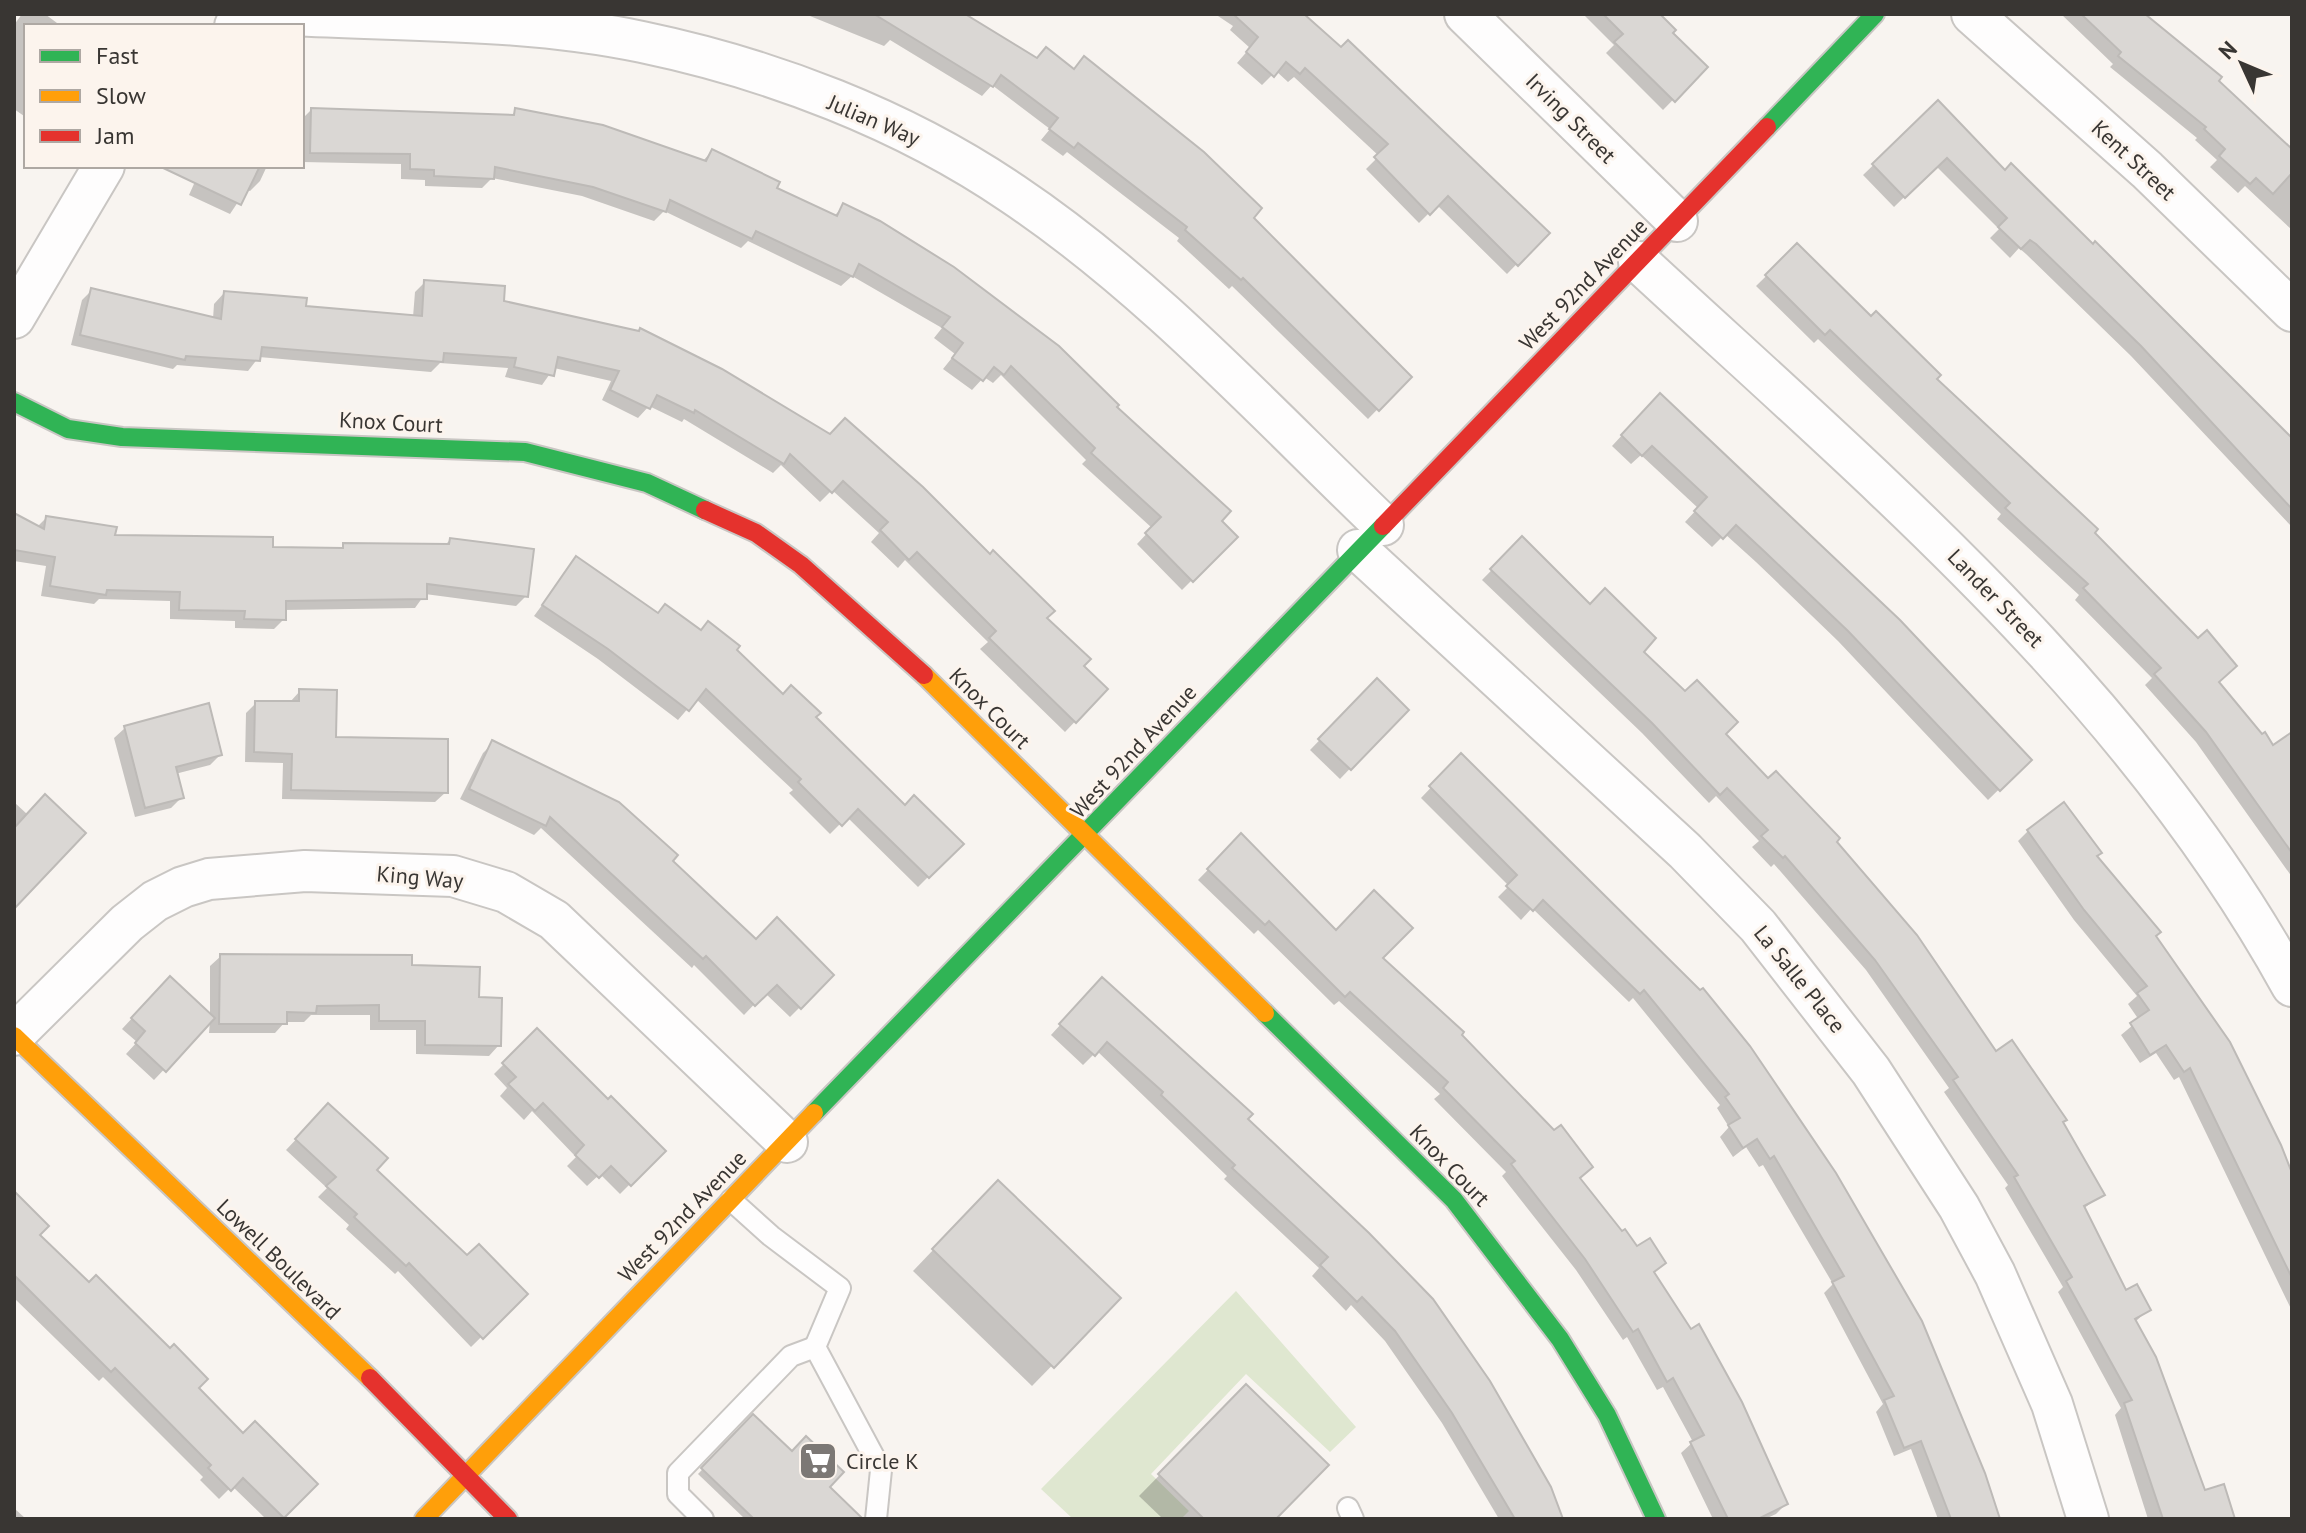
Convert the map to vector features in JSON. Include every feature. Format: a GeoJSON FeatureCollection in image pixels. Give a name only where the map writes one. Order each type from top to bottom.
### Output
{"type":"FeatureCollection","features":[{"type":"Feature","properties":{"kind":"street","name":"Irving Street"},"geometry":{"type":"LineString","coordinates":[[1465,14],[1677,221]]}},
{"type":"Feature","properties":{"kind":"street","name":"West 92nd Avenue"},"geometry":{"type":"LineString","coordinates":[[424,1519],[1038,880],[1085,837],[1875,14]]}},
{"type":"Feature","properties":{"kind":"street","name":"Kent Street"},"geometry":{"type":"LineString","coordinates":[[1972,14],[2147,170],[2292,311]]}},
{"type":"Feature","properties":{"kind":"street","name":"Julian Way"},"geometry":{"type":"LineString","coordinates":[[241,24],[291,15],[516,26],[640,42],[793,85],[893,126],[1011,192],[1114,271],[1371,537]]}},
{"type":"Feature","properties":{"kind":"street"},"geometry":{"type":"LineString","coordinates":[[14,318],[103,168]]}},
{"type":"Feature","properties":{"kind":"street","name":"Lander Street"},"geometry":{"type":"LineString","coordinates":[[1639,262],[1954,555],[2055,659],[2190,821],[2292,986]]}},
{"type":"Feature","properties":{"kind":"street","name":"Knox Court"},"geometry":{"type":"LineString","coordinates":[[14,402],[68,429],[84,433],[525,452],[647,483],[756,533],[801,565],[904,655],[1454,1200],[1560,1339],[1607,1415],[1656,1519]]}},
{"type":"Feature","properties":{"kind":"street","name":"La Salle Place"},"geometry":{"type":"LineString","coordinates":[[1371,537],[1758,926],[1862,1059],[1959,1207],[1995,1274],[2052,1404],[2088,1519]]}},
{"type":"Feature","properties":{"kind":"street","name":"King Way"},"geometry":{"type":"LineString","coordinates":[[14,1036],[127,923],[155,901],[183,887],[209,879],[305,871],[453,876],[506,892],[554,920],[787,1142]]}},
{"type":"Feature","properties":{"kind":"street","name":"Lowell Boulevard"},"geometry":{"type":"LineString","coordinates":[[14,1036],[411,1418],[508,1519]]}},
{"type":"Feature","properties":{"kind":"lane"},"geometry":{"type":"LineString","coordinates":[[703,1519],[678,1494],[678,1473],[791,1356],[815,1347],[840,1288],[771,1236],[731,1200]]}},
{"type":"Feature","properties":{"kind":"lane"},"geometry":{"type":"LineString","coordinates":[[815,1347],[881,1470],[876,1519]]}},
{"type":"Feature","properties":{"kind":"green space"},"geometry":{"type":"Polygon","coordinates":[[[1236,1291],[1356,1427],[1330,1452],[1246,1374],[1151,1474],[1189,1511],[1181,1519],[1073,1519],[1041,1489],[1236,1291]]]}},
{"type":"Feature","properties":{"kind":"building"},"geometry":{"type":"Polygon","coordinates":[[[874,14],[965,14],[1037,58],[1046,47],[1074,69],[1084,56],[1204,152],[1262,208],[1254,218],[1412,377],[1379,411],[1243,278],[1241,280],[1185,230],[1187,227],[1078,143],[1074,148],[1049,129],[1058,118],[1001,75],[993,87],[874,14]]]}},
{"type":"Feature","properties":{"kind":"building"},"geometry":{"type":"Polygon","coordinates":[[[1233,14],[1304,14],[1341,47],[1348,40],[1550,233],[1518,266],[1448,196],[1430,215],[1374,157],[1388,144],[1305,68],[1300,74],[1286,62],[1274,77],[1246,52],[1258,37],[1233,14]]]}},
{"type":"Feature","properties":{"kind":"building"},"geometry":{"type":"Polygon","coordinates":[[[1603,14],[1660,14],[1676,30],[1673,33],[1708,67],[1675,102],[1614,42],[1623,34],[1603,14]]]}},
{"type":"Feature","properties":{"kind":"building"},"geometry":{"type":"Polygon","coordinates":[[[2081,14],[2145,14],[2222,77],[2219,81],[2292,149],[2292,173],[2273,194],[2256,178],[2250,184],[2219,156],[2225,149],[2204,129],[2206,127],[2118,56],[2121,52],[2081,14]]]}},
{"type":"Feature","properties":{"kind":"building"},"geometry":{"type":"Polygon","coordinates":[[[1938,100],[2005,170],[2011,163],[2093,244],[2095,241],[2292,438],[2292,509],[2141,346],[2036,244],[2030,240],[2021,249],[1998,227],[2007,218],[1947,158],[1905,198],[1872,164],[1938,100]]]}},
{"type":"Feature","properties":{"kind":"building"},"geometry":{"type":"Polygon","coordinates":[[[311,108],[514,115],[515,108],[603,125],[706,161],[712,149],[780,182],[777,188],[837,216],[843,203],[880,221],[954,267],[1059,346],[1119,405],[1117,407],[1231,511],[1222,521],[1238,537],[1193,582],[1145,533],[1161,517],[1091,453],[1095,448],[1011,366],[1004,375],[994,367],[983,381],[952,358],[963,343],[942,327],[950,317],[859,264],[853,277],[756,231],[752,239],[670,200],[666,212],[593,187],[495,167],[494,179],[434,176],[434,170],[410,169],[410,154],[310,153],[311,108]]]}},
{"type":"Feature","properties":{"kind":"building"},"geometry":{"type":"Polygon","coordinates":[[[163,168],[259,168],[241,205],[163,168]]]}},
{"type":"Feature","properties":{"kind":"building"},"geometry":{"type":"Polygon","coordinates":[[[1797,243],[1871,316],[1876,311],[1941,375],[1937,379],[2098,529],[2095,533],[2198,638],[2207,630],[2237,666],[2219,682],[2273,745],[2292,732],[2292,853],[2206,732],[2154,674],[2161,668],[2083,588],[2088,584],[2005,508],[2010,503],[1830,330],[1825,335],[1765,275],[1797,243]]]}},
{"type":"Feature","properties":{"kind":"building"},"geometry":{"type":"Polygon","coordinates":[[[424,280],[505,286],[504,301],[639,331],[640,328],[722,369],[830,434],[845,418],[923,487],[990,554],[993,550],[1055,611],[1047,618],[1091,659],[1084,666],[1108,689],[1076,723],[989,638],[996,631],[917,552],[909,560],[880,530],[888,522],[843,481],[832,493],[790,454],[784,464],[695,410],[694,413],[657,395],[650,409],[610,390],[619,371],[558,357],[554,376],[514,367],[516,358],[444,353],[443,362],[262,347],[260,361],[186,356],[185,360],[80,335],[91,288],[221,319],[224,291],[307,298],[306,306],[422,316],[424,280]]]}},
{"type":"Feature","properties":{"kind":"building"},"geometry":{"type":"Polygon","coordinates":[[[1660,393],[1900,620],[2032,760],[2000,791],[1848,631],[1736,525],[1723,539],[1694,511],[1707,497],[1652,446],[1642,456],[1621,435],[1660,393]]]}},
{"type":"Feature","properties":{"kind":"building"},"geometry":{"type":"Polygon","coordinates":[[[14,513],[44,529],[46,516],[117,527],[115,535],[273,537],[273,547],[343,548],[343,543],[449,544],[450,538],[534,549],[528,597],[427,584],[427,599],[286,601],[286,620],[244,619],[245,611],[179,610],[180,592],[107,590],[106,595],[50,586],[55,557],[14,550],[14,513]]]}},
{"type":"Feature","properties":{"kind":"building"},"geometry":{"type":"Polygon","coordinates":[[[1522,536],[1590,604],[1605,588],[1656,638],[1644,652],[1685,691],[1697,680],[1738,722],[1726,734],[1768,778],[1776,771],[1840,838],[1837,842],[1917,935],[1996,1051],[2012,1040],[2067,1120],[2063,1122],[2105,1195],[2084,1206],[2126,1290],[2137,1284],[2151,1310],[2135,1319],[2156,1357],[2205,1490],[2224,1484],[2235,1519],[2163,1519],[2124,1403],[2132,1400],[2066,1281],[2072,1277],[2014,1177],[2018,1175],[1953,1080],[1958,1077],[1875,960],[1785,856],[1783,858],[1761,836],[1768,830],[1727,788],[1720,795],[1652,723],[1490,569],[1522,536]]]}},
{"type":"Feature","properties":{"kind":"building"},"geometry":{"type":"Polygon","coordinates":[[[576,556],[658,613],[665,604],[701,630],[708,621],[740,646],[737,650],[783,694],[791,685],[821,713],[816,717],[905,805],[914,795],[964,844],[929,878],[858,809],[842,826],[798,782],[801,779],[706,689],[689,711],[608,649],[542,605],[576,556]]]}},
{"type":"Feature","properties":{"kind":"building"},"geometry":{"type":"Polygon","coordinates":[[[1377,678],[1409,710],[1351,770],[1318,739],[1377,678]]]}},
{"type":"Feature","properties":{"kind":"building"},"geometry":{"type":"Polygon","coordinates":[[[299,689],[337,690],[336,737],[448,739],[448,793],[291,790],[292,754],[254,752],[255,701],[299,701],[299,689]]]}},
{"type":"Feature","properties":{"kind":"building"},"geometry":{"type":"Polygon","coordinates":[[[209,703],[222,755],[176,767],[184,798],[145,808],[124,726],[209,703]]]}},
{"type":"Feature","properties":{"kind":"building"},"geometry":{"type":"Polygon","coordinates":[[[492,740],[619,802],[678,855],[673,861],[756,939],[777,917],[834,975],[801,1009],[777,985],[755,1006],[706,956],[703,959],[550,817],[546,826],[469,789],[492,740]]]}},
{"type":"Feature","properties":{"kind":"building"},"geometry":{"type":"Polygon","coordinates":[[[1461,753],[1700,990],[1703,988],[1750,1046],[1836,1173],[1922,1321],[1985,1473],[2000,1519],[1951,1519],[1921,1441],[1904,1448],[1884,1400],[1894,1396],[1832,1282],[1844,1276],[1774,1156],[1770,1159],[1757,1139],[1743,1148],[1728,1125],[1740,1118],[1725,1097],[1729,1094],[1644,990],[1640,994],[1543,900],[1533,911],[1506,886],[1517,875],[1429,786],[1461,753]]]}},
{"type":"Feature","properties":{"kind":"building"},"geometry":{"type":"Polygon","coordinates":[[[45,794],[86,833],[14,909],[14,828],[45,794]]]}},
{"type":"Feature","properties":{"kind":"building"},"geometry":{"type":"Polygon","coordinates":[[[2064,802],[2102,853],[2097,856],[2161,932],[2156,936],[2230,1042],[2281,1145],[2292,1173],[2292,1278],[2190,1068],[2184,1072],[2166,1045],[2150,1055],[2130,1023],[2149,1010],[2137,993],[2147,986],[2084,910],[2027,830],[2064,802]]]}},
{"type":"Feature","properties":{"kind":"building"},"geometry":{"type":"Polygon","coordinates":[[[1241,833],[1336,930],[1374,890],[1413,928],[1383,958],[1464,1032],[1462,1035],[1554,1130],[1561,1125],[1593,1167],[1580,1178],[1622,1231],[1625,1229],[1637,1246],[1650,1238],[1666,1263],[1654,1272],[1691,1329],[1699,1324],[1742,1402],[1788,1504],[1758,1519],[1728,1519],[1690,1442],[1704,1435],[1673,1378],[1667,1382],[1638,1329],[1633,1332],[1585,1259],[1511,1164],[1515,1161],[1443,1088],[1448,1082],[1350,992],[1345,997],[1269,921],[1265,925],[1207,869],[1241,833]]]}},
{"type":"Feature","properties":{"kind":"building"},"geometry":{"type":"Polygon","coordinates":[[[220,954],[412,955],[412,965],[480,967],[479,997],[502,998],[501,1046],[425,1045],[425,1021],[379,1021],[379,1005],[317,1006],[316,1013],[287,1012],[287,1024],[219,1024],[220,954]]]}},
{"type":"Feature","properties":{"kind":"building"},"geometry":{"type":"Polygon","coordinates":[[[170,976],[215,1018],[166,1072],[135,1043],[145,1031],[131,1018],[170,976]]]}},
{"type":"Feature","properties":{"kind":"building"},"geometry":{"type":"Polygon","coordinates":[[[1102,977],[1253,1114],[1248,1119],[1369,1233],[1433,1299],[1490,1381],[1551,1487],[1563,1519],[1515,1519],[1452,1413],[1395,1331],[1362,1297],[1357,1302],[1320,1265],[1328,1257],[1232,1168],[1235,1165],[1161,1095],[1163,1092],[1107,1042],[1095,1056],[1059,1024],[1102,977]]]}},
{"type":"Feature","properties":{"kind":"building"},"geometry":{"type":"Polygon","coordinates":[[[537,1028],[666,1151],[631,1186],[611,1166],[599,1178],[575,1155],[584,1145],[543,1103],[535,1111],[508,1084],[516,1077],[502,1063],[537,1028]]]}},
{"type":"Feature","properties":{"kind":"building"},"geometry":{"type":"Polygon","coordinates":[[[328,1103],[388,1158],[377,1170],[467,1255],[479,1244],[528,1294],[483,1339],[409,1263],[406,1266],[354,1217],[357,1214],[326,1186],[336,1177],[295,1139],[328,1103]]]}},
{"type":"Feature","properties":{"kind":"building"},"geometry":{"type":"Polygon","coordinates":[[[998,1180],[1121,1298],[1054,1368],[932,1249],[998,1180]]]}},
{"type":"Feature","properties":{"kind":"building"},"geometry":{"type":"Polygon","coordinates":[[[14,1191],[49,1226],[40,1235],[89,1282],[96,1275],[170,1348],[174,1344],[208,1379],[199,1388],[243,1433],[255,1421],[318,1484],[284,1518],[243,1478],[231,1491],[208,1468],[211,1465],[115,1368],[111,1372],[14,1275],[14,1191]]]}},
{"type":"Feature","properties":{"kind":"building"},"geometry":{"type":"Polygon","coordinates":[[[1246,1384],[1329,1465],[1276,1519],[1204,1519],[1158,1474],[1246,1384]]]}},
{"type":"Feature","properties":{"kind":"building","name":"Circle K"},"geometry":{"type":"Polygon","coordinates":[[[753,1414],[792,1451],[806,1436],[844,1472],[830,1487],[863,1519],[754,1519],[701,1468],[753,1414]]]}},
{"type":"Feature","properties":{"kind":"traffic: fast"},"geometry":{"type":"LineString","coordinates":[[1767,127],[1875,14]]}},
{"type":"Feature","properties":{"kind":"traffic: fast"},"geometry":{"type":"LineString","coordinates":[[14,402],[68,429],[122,437],[525,452],[647,483],[705,510]]}},
{"type":"Feature","properties":{"kind":"traffic: fast"},"geometry":{"type":"LineString","coordinates":[[814,1113],[1383,526]]}},
{"type":"Feature","properties":{"kind":"traffic: fast"},"geometry":{"type":"LineString","coordinates":[[1265,1013],[1454,1200],[1560,1339],[1607,1415],[1656,1519]]}},
{"type":"Feature","properties":{"kind":"traffic: slow"},"geometry":{"type":"LineString","coordinates":[[924,675],[1265,1013]]}},
{"type":"Feature","properties":{"kind":"traffic: slow"},"geometry":{"type":"LineString","coordinates":[[14,1036],[370,1378]]}},
{"type":"Feature","properties":{"kind":"traffic: slow"},"geometry":{"type":"LineString","coordinates":[[424,1519],[814,1113]]}},
{"type":"Feature","properties":{"kind":"traffic: jam"},"geometry":{"type":"LineString","coordinates":[[1383,526],[1767,127]]}},
{"type":"Feature","properties":{"kind":"traffic: jam"},"geometry":{"type":"LineString","coordinates":[[705,510],[756,533],[801,565],[924,675]]}},
{"type":"Feature","properties":{"kind":"traffic: jam"},"geometry":{"type":"LineString","coordinates":[[370,1378],[508,1519]]}},
{"type":"Feature","properties":{"kind":"place","name":"Circle K"},"geometry":{"type":"Point","coordinates":[818,1461]}}]}
